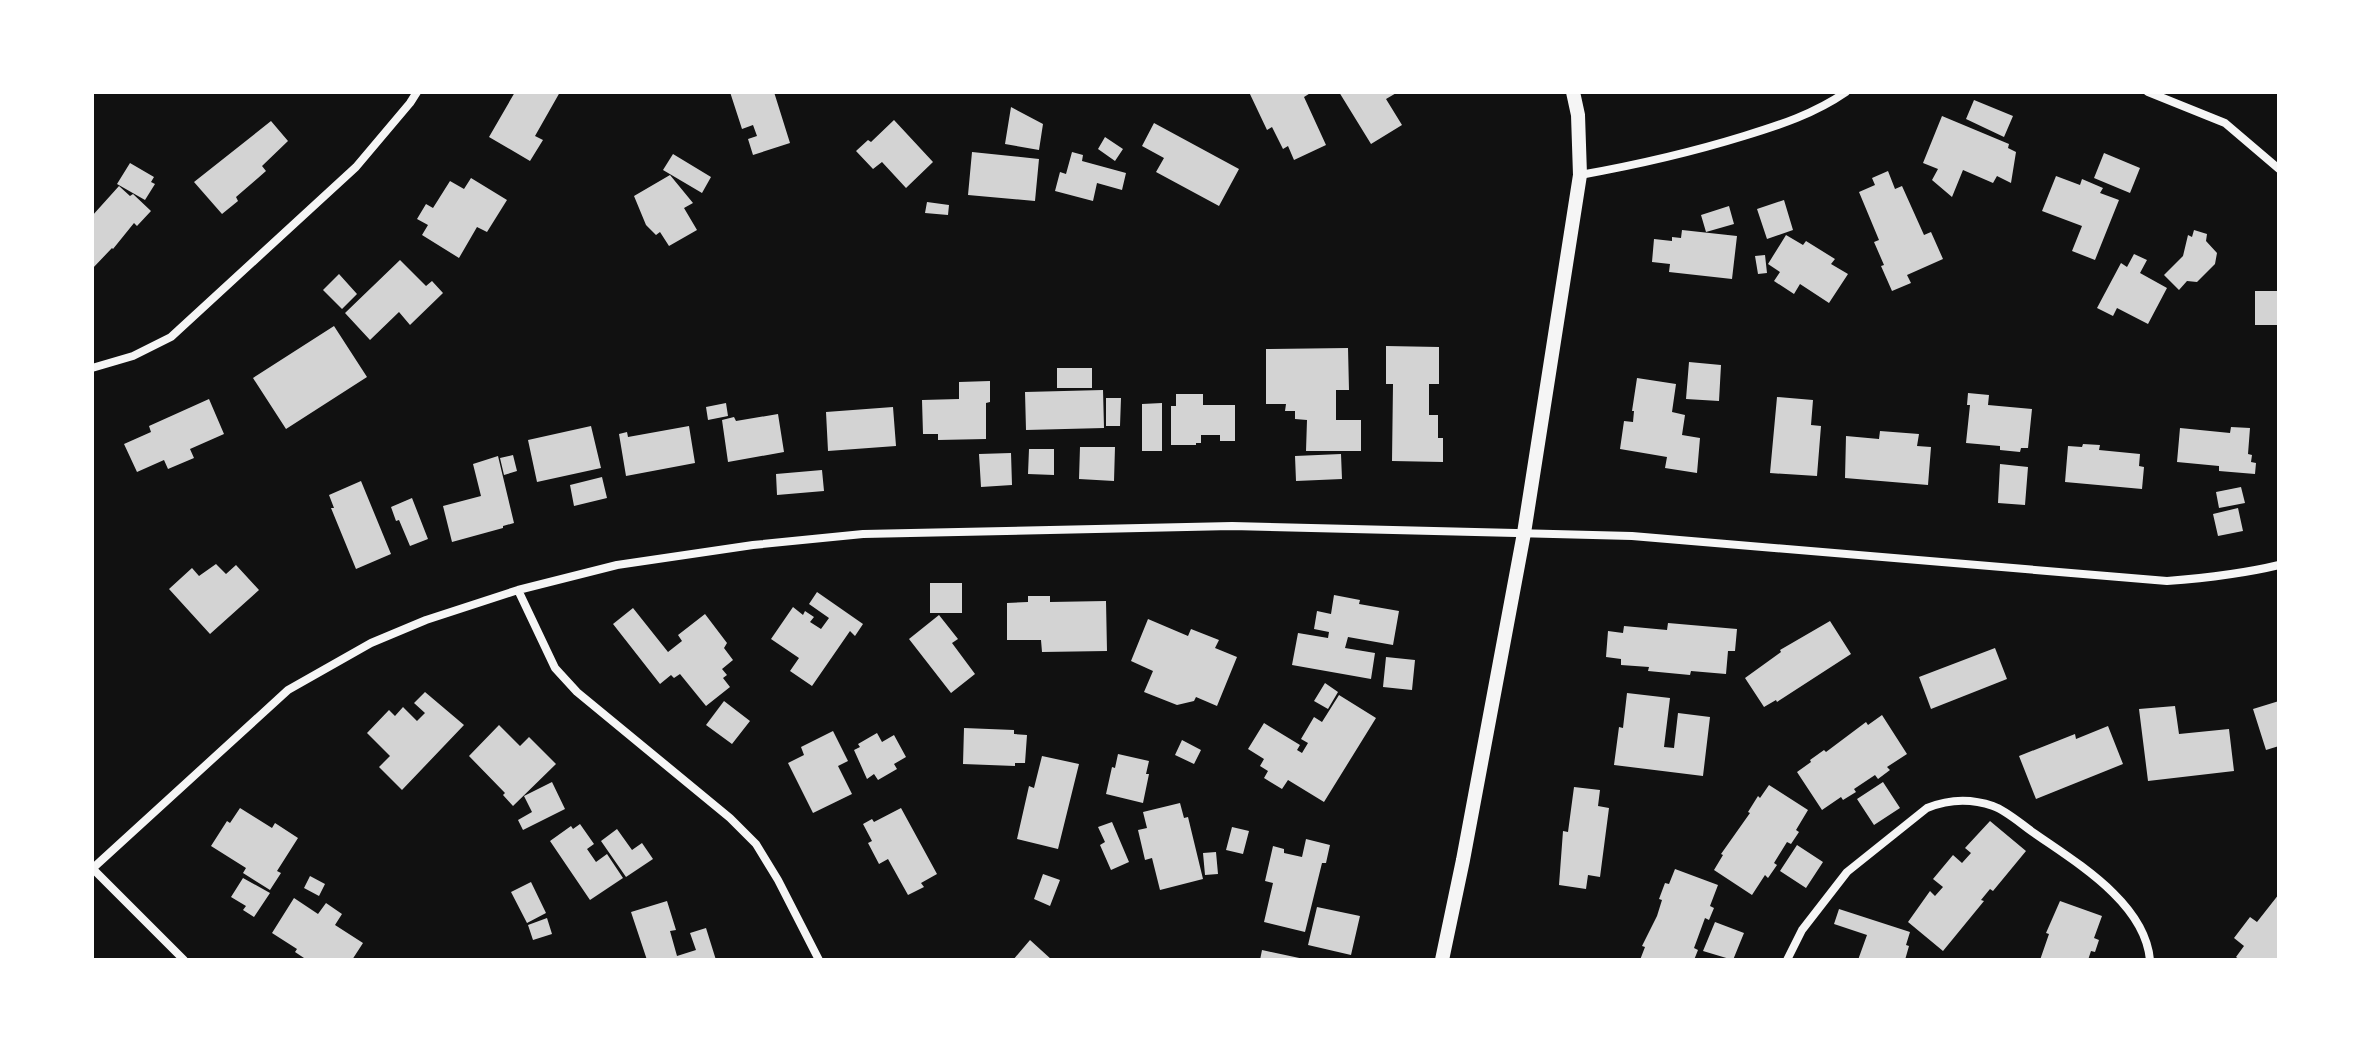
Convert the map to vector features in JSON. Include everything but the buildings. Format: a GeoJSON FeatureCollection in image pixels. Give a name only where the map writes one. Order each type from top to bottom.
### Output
{"type":"FeatureCollection","features":[{"type":"Feature","properties":{"kind":"street"},"geometry":{"type":"LineString","coordinates":[[92,368],[133,356],[171,337],[356,167],[417,92]]}},
{"type":"Feature","properties":{"kind":"street"},"geometry":{"type":"LineString","coordinates":[[1442,960],[1524,533],[1580,175],[1578,115],[1573,92]]}},
{"type":"Feature","properties":{"kind":"street"},"geometry":{"type":"LineString","coordinates":[[1580,175],[1651,162],[1795,121],[1846,92]]}},
{"type":"Feature","properties":{"kind":"street"},"geometry":{"type":"LineString","coordinates":[[2148,92],[2225,123],[2279,169]]}},
{"type":"Feature","properties":{"kind":"street"},"geometry":{"type":"LineString","coordinates":[[184,960],[92,868],[288,690],[371,643],[426,620],[518,590],[617,565],[753,545],[863,534],[1232,526],[1632,536],[2167,581],[2248,573],[2279,565]]}},
{"type":"Feature","properties":{"kind":"street"},"geometry":{"type":"LineString","coordinates":[[518,590],[555,668],[577,692],[730,818],[756,844],[819,960]]}},
{"type":"Feature","properties":{"kind":"street"},"geometry":{"type":"LineString","coordinates":[[1787,960],[1802,930],[1847,872],[1927,808],[1942,802],[1970,800],[1997,807],[2072,859],[2123,902],[2141,926],[2150,960]]}}]}
